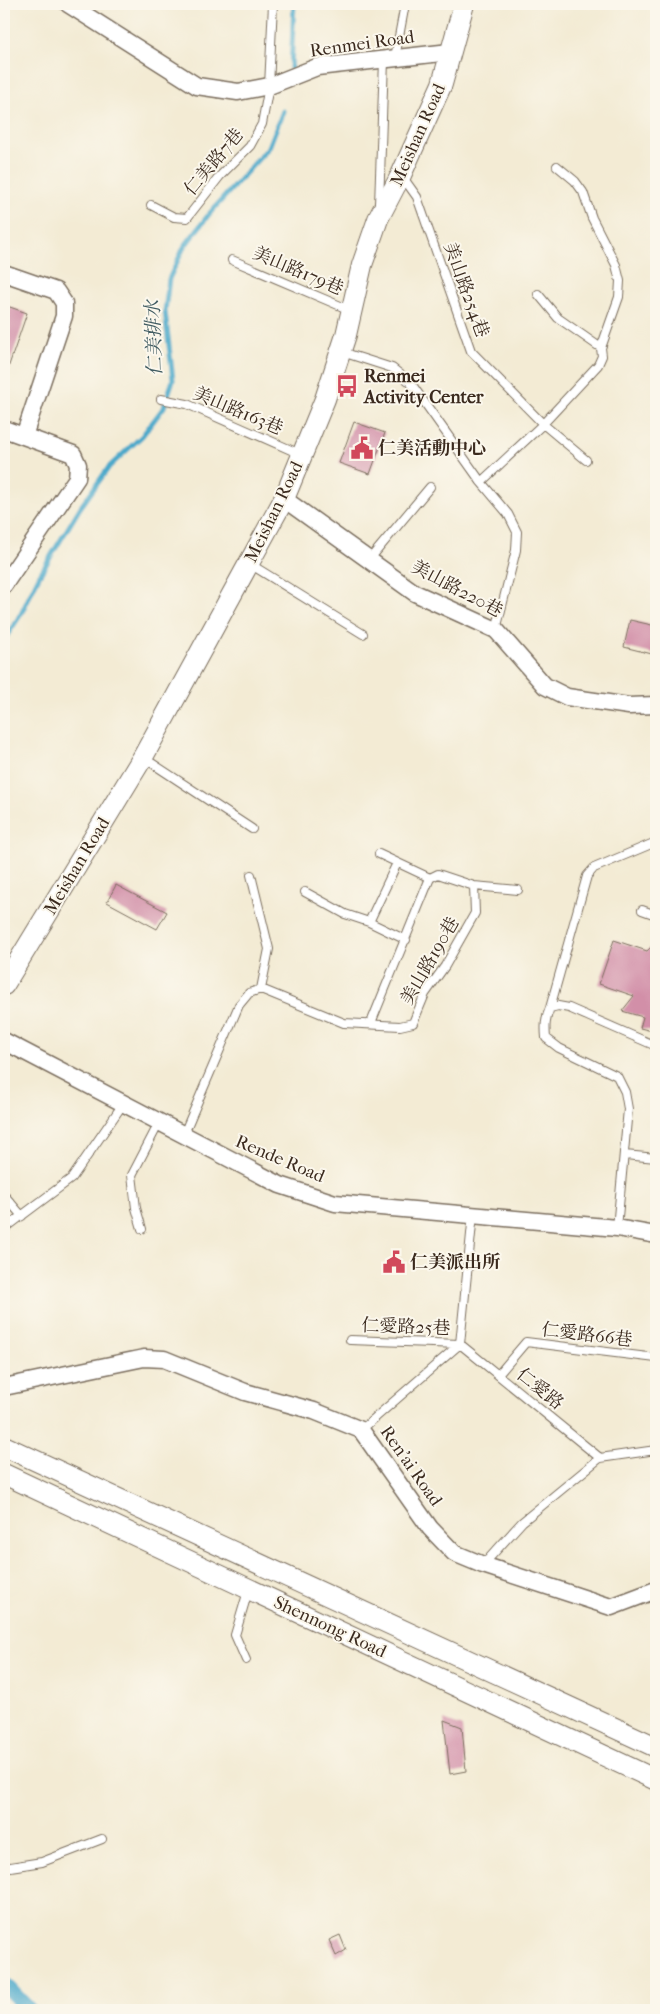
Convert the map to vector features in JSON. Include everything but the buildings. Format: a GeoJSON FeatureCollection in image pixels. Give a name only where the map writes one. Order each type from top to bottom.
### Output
{"type":"FeatureCollection","features":[{"type":"Feature","properties":{"kind":"street","name":"Renmei Road"},"geometry":{"type":"LineString","coordinates":[[68,4],[85,9],[197,86],[238,92],[269,86],[317,67],[450,52]]}},
{"type":"Feature","properties":{"kind":"street","name":"Meishan Road"},"geometry":{"type":"LineString","coordinates":[[4,985],[143,757],[284,499],[325,399],[351,311],[362,265],[378,219],[401,175],[442,84],[464,4]]}},
{"type":"Feature","properties":{"kind":"street"},"geometry":{"type":"LineString","coordinates":[[4,273],[56,292],[64,302],[64,316],[24,436]]}},
{"type":"Feature","properties":{"kind":"street"},"geometry":{"type":"LineString","coordinates":[[4,429],[73,454],[78,465],[77,478],[4,585]]}},
{"type":"Feature","properties":{"kind":"street","name":"美山路220巷"},"geometry":{"type":"LineString","coordinates":[[284,499],[415,593],[496,630],[545,686],[567,697],[629,706],[656,705]]}},
{"type":"Feature","properties":{"kind":"street","name":"Rende Road"},"geometry":{"type":"LineString","coordinates":[[4,1041],[280,1185],[335,1203],[617,1228],[656,1235]]}},
{"type":"Feature","properties":{"kind":"street","name":"Ren'ai Road"},"geometry":{"type":"LineString","coordinates":[[4,1387],[144,1358],[164,1359],[245,1392],[314,1411],[361,1430],[430,1528],[454,1553],[483,1565],[611,1607],[656,1590]]}},
{"type":"Feature","properties":{"kind":"street","name":"Shennong Road"},"geometry":{"type":"LineString","coordinates":[[4,1446],[656,1747]]}},
{"type":"Feature","properties":{"kind":"street","name":"Shennong Road"},"geometry":{"type":"LineString","coordinates":[[4,1474],[656,1780]]}},
{"type":"Feature","properties":{"kind":"lane"},"geometry":{"type":"LineString","coordinates":[[269,86],[273,4]]}},
{"type":"Feature","properties":{"kind":"lane"},"geometry":{"type":"LineString","coordinates":[[378,219],[390,59],[405,4]]}},
{"type":"Feature","properties":{"kind":"lane","name":"仁美路7巷"},"geometry":{"type":"LineString","coordinates":[[152,205],[174,217],[187,218],[220,176],[250,146],[262,124],[269,86]]}},
{"type":"Feature","properties":{"kind":"lane"},"geometry":{"type":"LineString","coordinates":[[481,482],[542,424],[598,365],[602,356],[601,348],[620,297],[620,281],[616,265],[592,218],[583,192],[575,181],[557,166]]}},
{"type":"Feature","properties":{"kind":"lane","name":"美山路254巷"},"geometry":{"type":"LineString","coordinates":[[401,175],[417,197],[471,351],[542,424],[586,460]]}},
{"type":"Feature","properties":{"kind":"lane","name":"美山路179巷"},"geometry":{"type":"LineString","coordinates":[[232,260],[351,311]]}},
{"type":"Feature","properties":{"kind":"lane"},"geometry":{"type":"LineString","coordinates":[[538,294],[558,318],[601,348]]}},
{"type":"Feature","properties":{"kind":"lane"},"geometry":{"type":"LineString","coordinates":[[339,352],[392,368],[410,382],[425,400],[481,482],[508,514],[517,532],[516,550],[496,630]]}},
{"type":"Feature","properties":{"kind":"lane","name":"美山路163巷"},"geometry":{"type":"LineString","coordinates":[[160,399],[187,404],[302,455]]}},
{"type":"Feature","properties":{"kind":"lane"},"geometry":{"type":"LineString","coordinates":[[369,560],[430,486]]}},
{"type":"Feature","properties":{"kind":"lane"},"geometry":{"type":"LineString","coordinates":[[249,563],[363,634]]}},
{"type":"Feature","properties":{"kind":"lane"},"geometry":{"type":"LineString","coordinates":[[143,757],[252,829]]}},
{"type":"Feature","properties":{"kind":"lane"},"geometry":{"type":"LineString","coordinates":[[617,1228],[628,1109],[625,1092],[617,1076],[559,1048],[546,1038],[545,1027],[587,876],[594,868],[656,842]]}},
{"type":"Feature","properties":{"kind":"lane"},"geometry":{"type":"LineString","coordinates":[[379,854],[430,878]]}},
{"type":"Feature","properties":{"kind":"lane"},"geometry":{"type":"LineString","coordinates":[[369,922],[397,863]]}},
{"type":"Feature","properties":{"kind":"lane"},"geometry":{"type":"LineString","coordinates":[[371,1023],[430,878],[438,874],[474,886],[518,890]]}},
{"type":"Feature","properties":{"kind":"lane"},"geometry":{"type":"LineString","coordinates":[[183,1136],[239,1005],[249,993],[261,989],[269,949],[252,875]]}},
{"type":"Feature","properties":{"kind":"lane","name":"美山路190巷"},"geometry":{"type":"LineString","coordinates":[[261,989],[344,1023],[400,1026],[412,1023],[425,994],[445,966],[475,913],[474,886]]}},
{"type":"Feature","properties":{"kind":"lane","name":"美山路190巷"},"geometry":{"type":"LineString","coordinates":[[305,892],[345,914],[369,922],[406,940]]}},
{"type":"Feature","properties":{"kind":"lane"},"geometry":{"type":"LineString","coordinates":[[642,910],[656,915]]}},
{"type":"Feature","properties":{"kind":"lane"},"geometry":{"type":"LineString","coordinates":[[550,1008],[558,1006],[569,1008],[656,1046]]}},
{"type":"Feature","properties":{"kind":"lane"},"geometry":{"type":"LineString","coordinates":[[4,1229],[72,1178],[123,1104]]}},
{"type":"Feature","properties":{"kind":"lane"},"geometry":{"type":"LineString","coordinates":[[142,1229],[136,1208],[132,1175],[159,1123]]}},
{"type":"Feature","properties":{"kind":"lane"},"geometry":{"type":"LineString","coordinates":[[624,1155],[656,1158]]}},
{"type":"Feature","properties":{"kind":"lane"},"geometry":{"type":"LineString","coordinates":[[4,1195],[22,1216]]}},
{"type":"Feature","properties":{"kind":"lane"},"geometry":{"type":"LineString","coordinates":[[361,1430],[460,1344],[473,1214]]}},
{"type":"Feature","properties":{"kind":"lane","name":"仁愛路25巷"},"geometry":{"type":"LineString","coordinates":[[350,1340],[460,1344]]}},
{"type":"Feature","properties":{"kind":"lane","name":"仁愛路66巷"},"geometry":{"type":"LineString","coordinates":[[498,1375],[526,1342],[656,1358]]}},
{"type":"Feature","properties":{"kind":"lane","name":"仁愛路"},"geometry":{"type":"LineString","coordinates":[[460,1344],[600,1458]]}},
{"type":"Feature","properties":{"kind":"lane"},"geometry":{"type":"LineString","coordinates":[[483,1565],[522,1522],[600,1458],[656,1450]]}},
{"type":"Feature","properties":{"kind":"lane"},"geometry":{"type":"LineString","coordinates":[[246,1660],[235,1635],[248,1589]]}},
{"type":"Feature","properties":{"kind":"lane"},"geometry":{"type":"LineString","coordinates":[[4,1868],[42,1862],[102,1839]]}},
{"type":"Feature","properties":{"kind":"waterway","name":"仁美排水"},"geometry":{"type":"LineString","coordinates":[[291,68],[294,4]]}},
{"type":"Feature","properties":{"kind":"waterway","name":"仁美排水"},"geometry":{"type":"LineString","coordinates":[[4,640],[21,614],[39,576],[80,508],[109,467],[142,436],[164,407],[173,380],[165,311],[169,279],[184,247],[210,213],[269,147],[283,111]]}},
{"type":"Feature","properties":{"kind":"waterway"},"geometry":{"type":"LineString","coordinates":[[4,1984],[29,2010]]}},
{"type":"Feature","properties":{"kind":"place","name":"Renmei Activity Center"},"geometry":{"type":"Point","coordinates":[347,386]}},
{"type":"Feature","properties":{"kind":"place","name":"仁美活動中心"},"geometry":{"type":"Point","coordinates":[362,448]}},
{"type":"Feature","properties":{"kind":"place","name":"仁美派出所"},"geometry":{"type":"Point","coordinates":[394,1262]}}]}
